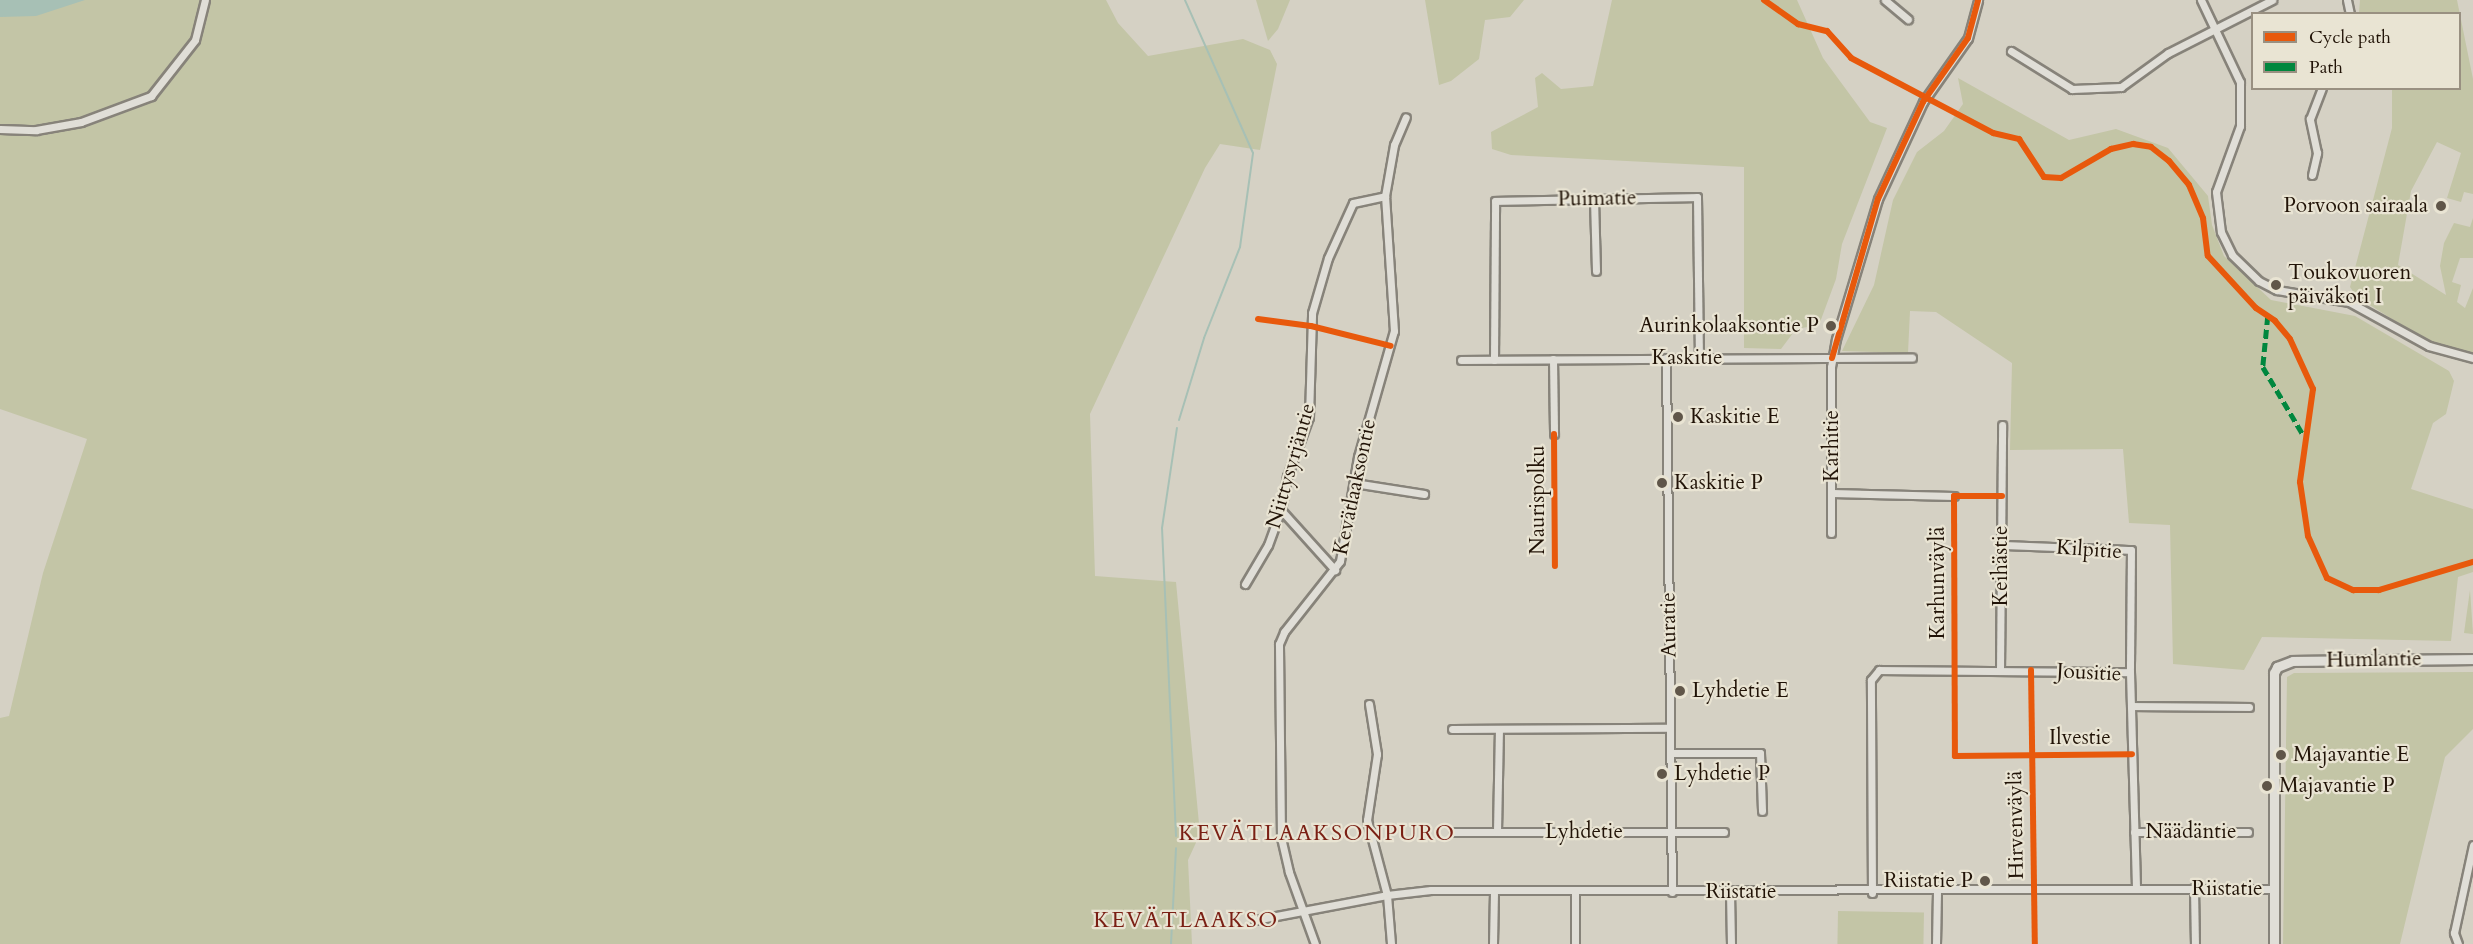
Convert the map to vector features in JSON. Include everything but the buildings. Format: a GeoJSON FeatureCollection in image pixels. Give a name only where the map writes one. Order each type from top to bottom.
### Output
{"type":"FeatureCollection","features":[{"type":"Feature","properties":{"kind":"street"},"geometry":{"type":"LineString","coordinates":[[0,129],[36,130],[81,122],[151,96],[195,40],[205,0]]}},
{"type":"Feature","properties":{"kind":"street"},"geometry":{"type":"LineString","coordinates":[[1885,0],[1908,19]]}},
{"type":"Feature","properties":{"kind":"street","name":"Karhitie"},"geometry":{"type":"LineString","coordinates":[[1831,533],[1832,358],[1878,199],[1923,102],[1968,38],[1978,0]]}},
{"type":"Feature","properties":{"kind":"street"},"geometry":{"type":"LineString","coordinates":[[2201,0],[2240,82],[2242,100],[2240,126],[2216,192],[2221,232],[2232,255],[2259,281],[2277,290],[2349,302],[2429,346],[2473,358]]}},
{"type":"Feature","properties":{"kind":"street"},"geometry":{"type":"LineString","coordinates":[[2011,51],[2072,89],[2121,87],[2168,53],[2272,0]]}},
{"type":"Feature","properties":{"kind":"street"},"geometry":{"type":"LineString","coordinates":[[2312,175],[2317,153],[2310,118],[2321,90]]}},
{"type":"Feature","properties":{"kind":"street","name":"Kevätlaaksontie"},"geometry":{"type":"LineString","coordinates":[[1315,944],[1281,837],[1278,644],[1284,632],[1335,570],[1354,483],[1394,331],[1385,196],[1394,145],[1406,117]]}},
{"type":"Feature","properties":{"kind":"street","name":"Niittysyrjäntie"},"geometry":{"type":"LineString","coordinates":[[1245,584],[1268,545],[1281,510],[1287,477],[1312,404],[1312,314],[1325,267],[1353,203],[1385,196]]}},
{"type":"Feature","properties":{"kind":"street","name":"Puimatie"},"geometry":{"type":"LineString","coordinates":[[1494,360],[1494,201],[1697,197],[1699,358]]}},
{"type":"Feature","properties":{"kind":"street"},"geometry":{"type":"LineString","coordinates":[[1594,199],[1596,271]]}},
{"type":"Feature","properties":{"kind":"street","name":"Auratie"},"geometry":{"type":"LineString","coordinates":[[1666,358],[1672,892]]}},
{"type":"Feature","properties":{"kind":"street","name":"Kaskitie"},"geometry":{"type":"LineString","coordinates":[[1461,360],[1912,358]]}},
{"type":"Feature","properties":{"kind":"street","name":"Naurispolku"},"geometry":{"type":"LineString","coordinates":[[1553,359],[1554,434]]}},
{"type":"Feature","properties":{"kind":"street","name":"Keihästie"},"geometry":{"type":"LineString","coordinates":[[2000,670],[2002,425]]}},
{"type":"Feature","properties":{"kind":"street"},"geometry":{"type":"LineString","coordinates":[[1354,483],[1424,494]]}},
{"type":"Feature","properties":{"kind":"street"},"geometry":{"type":"LineString","coordinates":[[1832,494],[1954,496]]}},
{"type":"Feature","properties":{"kind":"street"},"geometry":{"type":"LineString","coordinates":[[1281,510],[1335,570]]}},
{"type":"Feature","properties":{"kind":"street","name":"Kilpitie"},"geometry":{"type":"LineString","coordinates":[[2001,545],[2131,550],[2130,672]]}},
{"type":"Feature","properties":{"kind":"street","name":"Humlantie"},"geometry":{"type":"LineString","coordinates":[[2273,889],[2274,673],[2277,667],[2293,661],[2473,659]]}},
{"type":"Feature","properties":{"kind":"street","name":"Jousitie"},"geometry":{"type":"LineString","coordinates":[[1872,893],[1873,675],[1879,670],[2130,672],[2136,889]]}},
{"type":"Feature","properties":{"kind":"street"},"geometry":{"type":"LineString","coordinates":[[1369,704],[1377,754],[1367,820],[1387,895],[1391,944]]}},
{"type":"Feature","properties":{"kind":"street"},"geometry":{"type":"LineString","coordinates":[[2131,706],[2249,706]]}},
{"type":"Feature","properties":{"kind":"street"},"geometry":{"type":"LineString","coordinates":[[1452,729],[1671,728]]}},
{"type":"Feature","properties":{"kind":"street"},"geometry":{"type":"LineString","coordinates":[[1497,832],[1499,729]]}},
{"type":"Feature","properties":{"kind":"street"},"geometry":{"type":"LineString","coordinates":[[1671,753],[1760,753],[1762,811]]}},
{"type":"Feature","properties":{"kind":"street","name":"Lyhdetie"},"geometry":{"type":"LineString","coordinates":[[1453,832],[1724,832]]}},
{"type":"Feature","properties":{"kind":"street","name":"Näädäntie"},"geometry":{"type":"LineString","coordinates":[[2134,832],[2248,832]]}},
{"type":"Feature","properties":{"kind":"street"},"geometry":{"type":"LineString","coordinates":[[2457,944],[2454,933],[2473,845]]}},
{"type":"Feature","properties":{"kind":"street"},"geometry":{"type":"LineString","coordinates":[[2194,888],[2195,944]]}},
{"type":"Feature","properties":{"kind":"street"},"geometry":{"type":"LineString","coordinates":[[2273,889],[2274,944]]}},
{"type":"Feature","properties":{"kind":"street","name":"Riistatie"},"geometry":{"type":"LineString","coordinates":[[1256,920],[1387,895],[1431,890],[1872,893],[2273,889]]}},
{"type":"Feature","properties":{"kind":"street"},"geometry":{"type":"LineString","coordinates":[[1575,891],[1575,944]]}},
{"type":"Feature","properties":{"kind":"street"},"geometry":{"type":"LineString","coordinates":[[1936,944],[1937,891]]}},
{"type":"Feature","properties":{"kind":"street"},"geometry":{"type":"LineString","coordinates":[[1493,944],[1494,892]]}},
{"type":"Feature","properties":{"kind":"street"},"geometry":{"type":"LineString","coordinates":[[1730,892],[1731,944]]}},
{"type":"Feature","properties":{"kind":"shaded area"},"geometry":{"type":"Polygon","coordinates":[[[0,0],[1106,0],[1118,23],[1148,56],[1243,39],[1270,50],[1277,64],[1260,150],[1220,144],[1205,168],[1090,414],[1095,576],[1176,582],[1200,834],[1188,860],[1192,944],[0,944],[0,718],[9,716],[43,573],[87,439],[0,409],[0,0]]]}},
{"type":"Feature","properties":{"kind":"shaded area"},"geometry":{"type":"Polygon","coordinates":[[[0,0],[85,0],[36,16],[0,17],[0,0]]]}},
{"type":"Feature","properties":{"kind":"shaded area"},"geometry":{"type":"Polygon","coordinates":[[[1256,0],[1290,0],[1278,29],[1268,41],[1256,0]]]}},
{"type":"Feature","properties":{"kind":"shaded area"},"geometry":{"type":"Polygon","coordinates":[[[1425,0],[1524,0],[1510,17],[1485,20],[1479,59],[1451,81],[1439,85],[1425,0]]]}},
{"type":"Feature","properties":{"kind":"shaded area"},"geometry":{"type":"Polygon","coordinates":[[[1612,0],[1797,0],[1823,58],[1870,122],[1887,128],[1842,244],[1836,279],[1819,325],[1796,329],[1781,349],[1744,348],[1744,167],[1511,155],[1492,149],[1491,132],[1538,107],[1535,78],[1542,73],[1561,89],[1593,86],[1612,0]]]}},
{"type":"Feature","properties":{"kind":"shaded area"},"geometry":{"type":"Polygon","coordinates":[[[2360,0],[2457,0],[2460,12],[2359,12],[2360,0]]]}},
{"type":"Feature","properties":{"kind":"shaded area"},"geometry":{"type":"Polygon","coordinates":[[[2461,20],[2473,79],[2473,194],[2464,192],[2461,202],[2447,198],[2461,153],[2437,142],[2411,191],[2398,265],[2446,295],[2440,266],[2444,243],[2454,223],[2470,227],[2473,218],[2473,258],[2460,258],[2452,282],[2461,285],[2457,302],[2465,308],[2473,288],[2473,354],[2427,341],[2357,297],[2350,287],[2392,128],[2392,90],[2461,90],[2461,20]]]}},
{"type":"Feature","properties":{"kind":"shaded area"},"geometry":{"type":"Polygon","coordinates":[[[1958,78],[2069,140],[2116,129],[2168,148],[2208,196],[2212,225],[2224,256],[2271,300],[2355,316],[2449,371],[2454,381],[2446,414],[2433,423],[2411,489],[2473,509],[2473,572],[2458,577],[2451,641],[2262,637],[2244,670],[2173,664],[2170,525],[2129,523],[2123,449],[2010,450],[2012,363],[1936,312],[1910,311],[1908,353],[1842,351],[1874,285],[1893,200],[1917,152],[1944,131],[1963,104],[1958,78]]]}},
{"type":"Feature","properties":{"kind":"shaded area"},"geometry":{"type":"Polygon","coordinates":[[[2470,590],[2473,634],[2464,633],[2470,590]]]}},
{"type":"Feature","properties":{"kind":"shaded area"},"geometry":{"type":"Polygon","coordinates":[[[2473,672],[2473,729],[2445,757],[2400,944],[2283,944],[2287,677],[2294,673],[2473,672]]]}},
{"type":"Feature","properties":{"kind":"shaded area"},"geometry":{"type":"Polygon","coordinates":[[[1838,911],[1924,913],[1923,944],[1837,944],[1838,911]]]}},
{"type":"Feature","properties":{"kind":"waterway"},"geometry":{"type":"LineString","coordinates":[[1179,420],[1204,338],[1240,247],[1253,153],[1185,0]]}},
{"type":"Feature","properties":{"kind":"waterway"},"geometry":{"type":"LineString","coordinates":[[1176,836],[1162,528],[1177,428]]}},
{"type":"Feature","properties":{"kind":"waterway"},"geometry":{"type":"LineString","coordinates":[[1171,944],[1176,848]]}},
{"type":"Feature","properties":{"kind":"marked path"},"geometry":{"type":"LineString","coordinates":[[2268,316],[2263,367],[2304,436]]}},
{"type":"Feature","properties":{"kind":"cycle path"},"geometry":{"type":"LineString","coordinates":[[1764,0],[1798,24],[1827,31],[1851,58],[1993,133],[2019,139],[2044,177],[2061,178],[2111,149],[2133,144],[2151,147],[2169,161],[2189,185],[2203,218],[2208,256],[2256,308],[2275,321],[2290,339],[2313,389],[2300,482],[2308,536],[2327,578],[2353,590],[2379,590],[2473,562]]}},
{"type":"Feature","properties":{"kind":"cycle path"},"geometry":{"type":"LineString","coordinates":[[1832,358],[1878,199],[1923,102],[1968,38],[1978,0]]}},
{"type":"Feature","properties":{"kind":"cycle path"},"geometry":{"type":"LineString","coordinates":[[1258,319],[1311,326],[1391,346]]}},
{"type":"Feature","properties":{"kind":"cycle path"},"geometry":{"type":"LineString","coordinates":[[1554,434],[1555,566]]}},
{"type":"Feature","properties":{"kind":"cycle path","name":"Karhunväylä"},"geometry":{"type":"LineString","coordinates":[[2002,496],[1954,496],[1955,756],[2132,754]]}},
{"type":"Feature","properties":{"kind":"cycle path","name":"Hirvenväylä"},"geometry":{"type":"LineString","coordinates":[[2031,670],[2035,944]]}},
{"type":"Feature","properties":{"kind":"place","name":"Porvoon sairaala"},"geometry":{"type":"Point","coordinates":[2441,206]}},
{"type":"Feature","properties":{"kind":"place","name":"Toukovuoren päiväkoti I"},"geometry":{"type":"Point","coordinates":[2276,285]}},
{"type":"Feature","properties":{"kind":"place","name":"Aurinkolaaksontie P"},"geometry":{"type":"Point","coordinates":[1831,326]}},
{"type":"Feature","properties":{"kind":"place","name":"Kaskitie E"},"geometry":{"type":"Point","coordinates":[1678,417]}},
{"type":"Feature","properties":{"kind":"place","name":"Kaskitie P"},"geometry":{"type":"Point","coordinates":[1662,483]}},
{"type":"Feature","properties":{"kind":"place","name":"Lyhdetie E"},"geometry":{"type":"Point","coordinates":[1680,691]}},
{"type":"Feature","properties":{"kind":"place","name":"Majavantie E"},"geometry":{"type":"Point","coordinates":[2281,755]}},
{"type":"Feature","properties":{"kind":"place","name":"Lyhdetie P"},"geometry":{"type":"Point","coordinates":[1662,774]}},
{"type":"Feature","properties":{"kind":"place","name":"Majavantie P"},"geometry":{"type":"Point","coordinates":[2267,786]}},
{"type":"Feature","properties":{"kind":"place","name":"Riistatie P"},"geometry":{"type":"Point","coordinates":[1985,881]}},
{"type":"Feature","properties":{"kind":"district","name":"KEVÄTLAAKSONPURO"},"geometry":{"type":"Point","coordinates":[1317,834]}},
{"type":"Feature","properties":{"kind":"district","name":"KEVÄTLAAKSO"},"geometry":{"type":"Point","coordinates":[1186,921]}}]}
